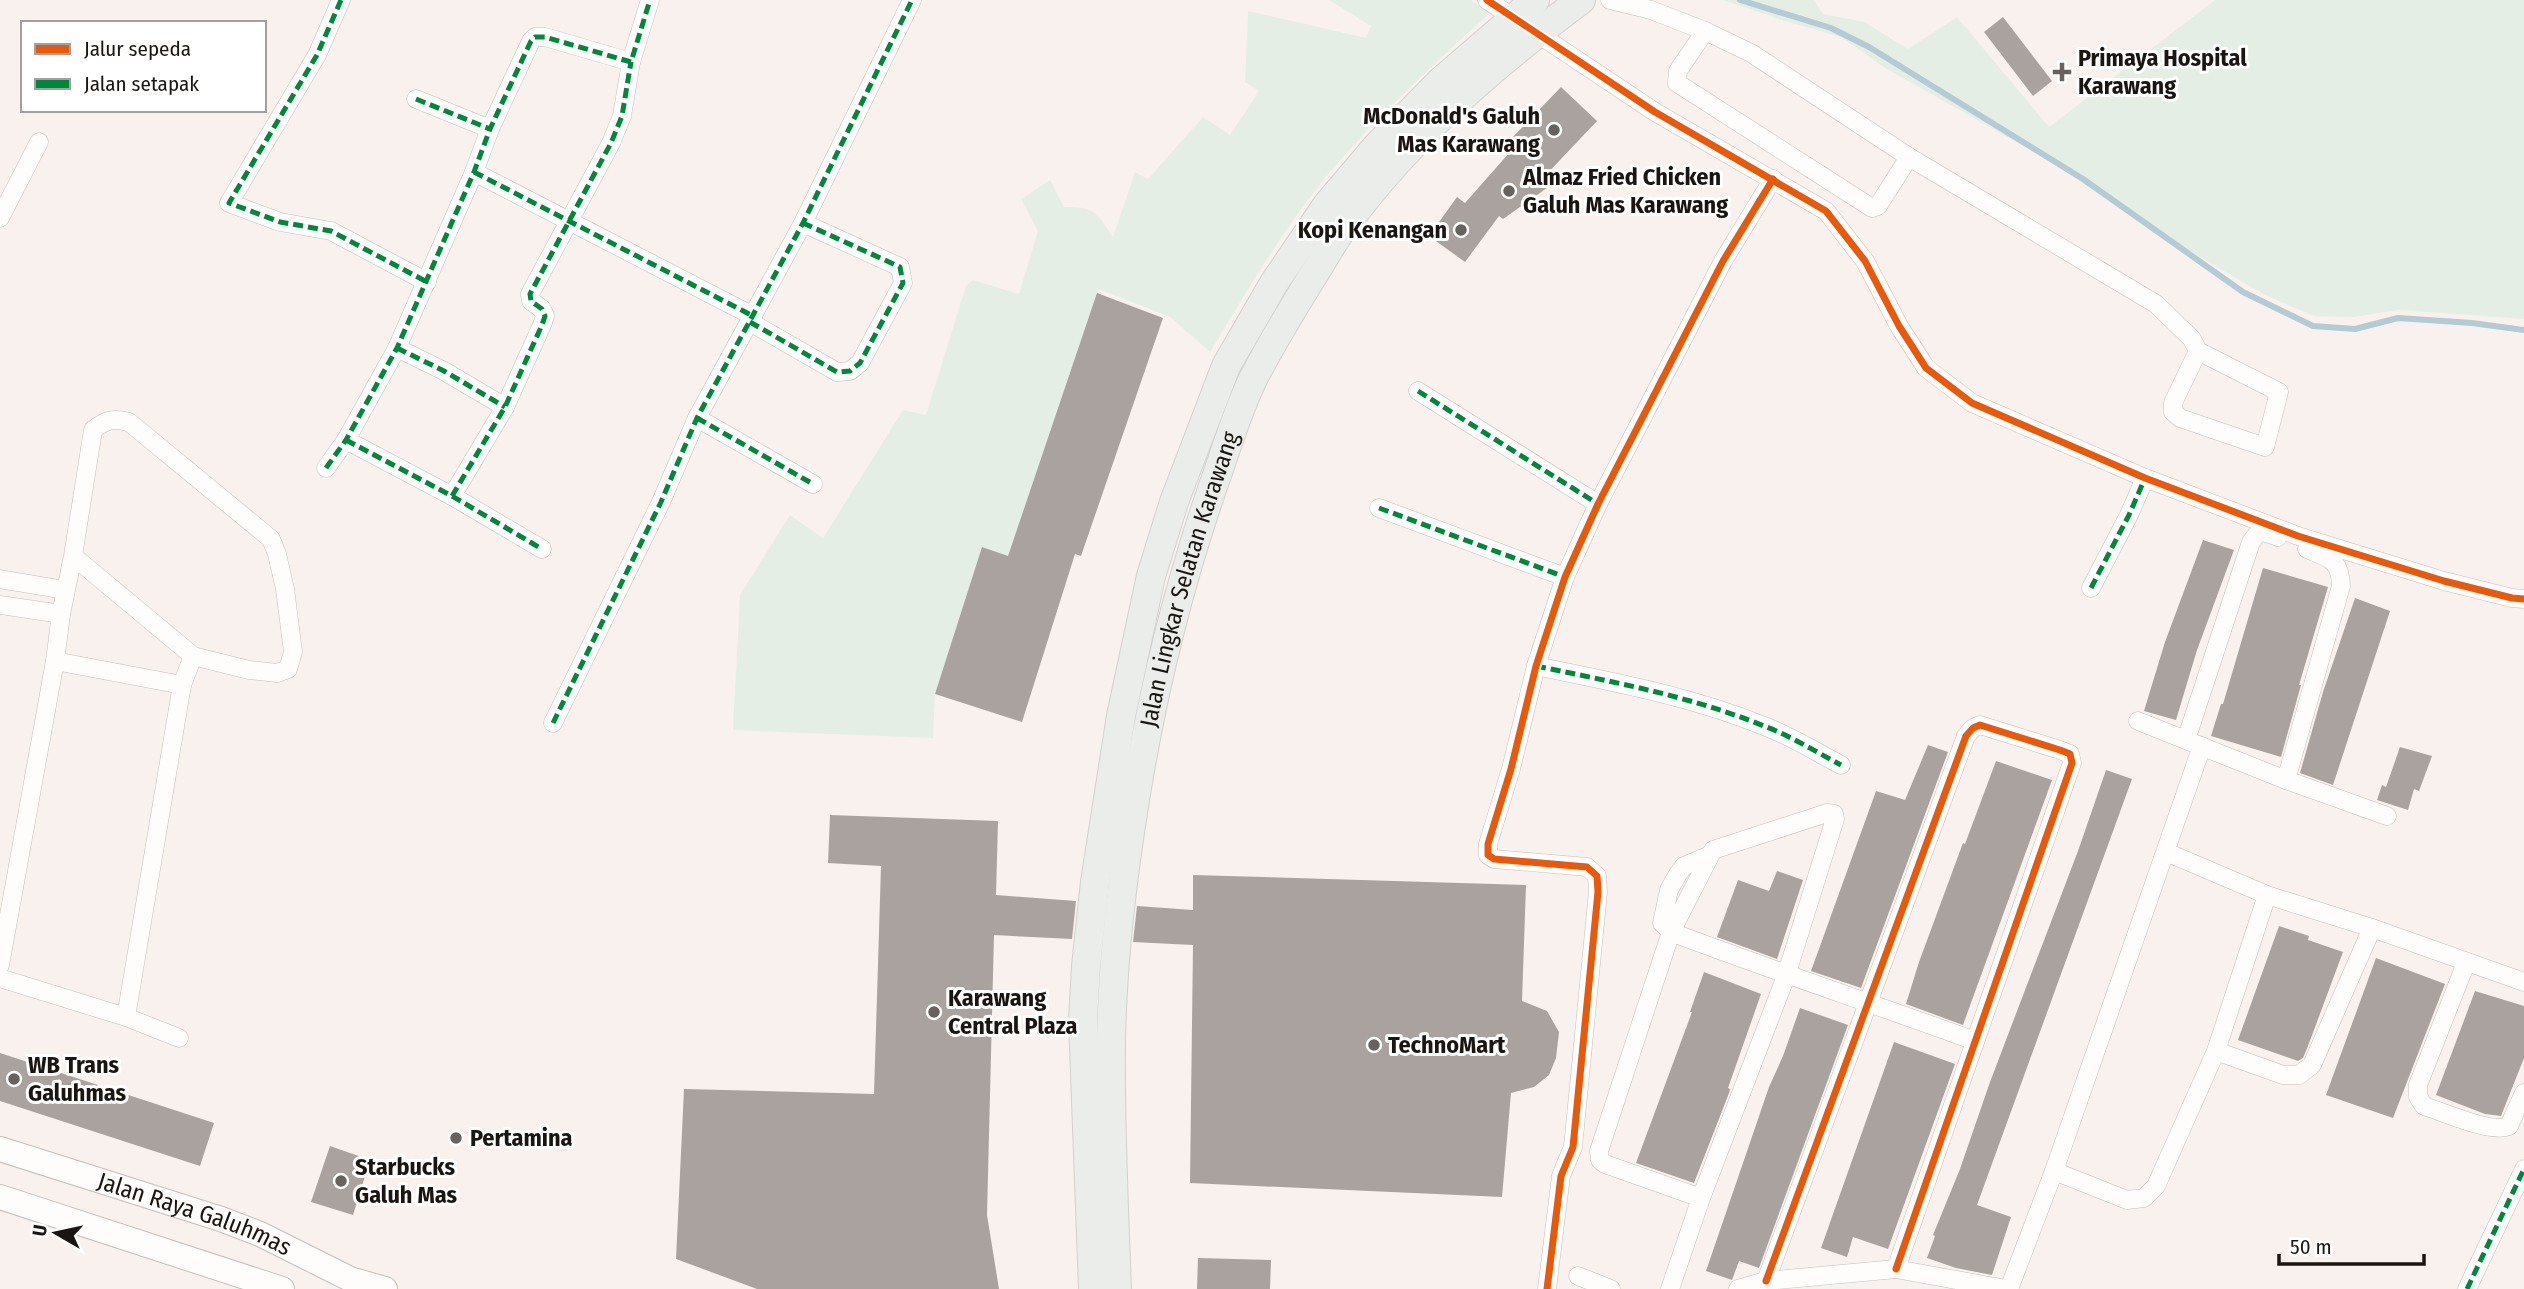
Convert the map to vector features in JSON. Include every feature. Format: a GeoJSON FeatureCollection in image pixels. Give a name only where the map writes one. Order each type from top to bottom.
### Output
{"type":"FeatureCollection","features":[{"type":"Feature","properties":{"kind":"main road","name":"Jalan Lingkar Selatan Karawang"},"geometry":{"type":"LineString","coordinates":[[1093,1289],[1083,1020],[1090,924],[1121,716],[1151,576],[1174,502],[1226,366],[1274,283],[1327,205],[1377,146],[1442,80],[1535,0]]}},
{"type":"Feature","properties":{"kind":"main road","name":"Jalan Lingkar Selatan Karawang"},"geometry":{"type":"LineString","coordinates":[[1117,1289],[1111,1042],[1120,910],[1146,731],[1174,610],[1195,538],[1253,380],[1297,301],[1346,223],[1442,116],[1537,33],[1581,0]]}},
{"type":"Feature","properties":{"kind":"main road","name":"Jalan Raya Galuhmas"},"geometry":{"type":"LineString","coordinates":[[0,1149],[221,1219],[260,1234],[350,1279],[385,1289]]}},
{"type":"Feature","properties":{"kind":"main road","name":"Jalan Raya Galuhmas"},"geometry":{"type":"LineString","coordinates":[[0,1197],[282,1289]]}},
{"type":"Feature","properties":{"kind":"street"},"geometry":{"type":"LineString","coordinates":[[341,0],[317,55],[229,203],[280,222],[331,231],[427,282]]}},
{"type":"Feature","properties":{"kind":"street"},"geometry":{"type":"LineString","coordinates":[[452,496],[505,407],[545,316],[542,309],[531,302],[530,294],[611,143],[622,116],[631,62],[650,0]]}},
{"type":"Feature","properties":{"kind":"street"},"geometry":{"type":"LineString","coordinates":[[553,723],[661,502],[697,418],[803,223],[912,0]]}},
{"type":"Feature","properties":{"kind":"street"},"geometry":{"type":"LineString","coordinates":[[1487,0],[1655,112],[1826,211],[1866,261],[1899,326],[1926,368],[1972,403],[2145,478],[2298,536],[2444,582],[2512,598],[2524,598]]}},
{"type":"Feature","properties":{"kind":"street"},"geometry":{"type":"LineString","coordinates":[[1610,0],[1651,10],[1751,53],[1909,157],[2156,304],[2192,339],[2198,351],[2279,392],[2265,447],[2180,418],[2173,412],[2173,403],[2198,351]]}},
{"type":"Feature","properties":{"kind":"street"},"geometry":{"type":"LineString","coordinates":[[1705,31],[1678,71],[1677,83],[1872,208],[1878,206],[1909,157]]}},
{"type":"Feature","properties":{"kind":"street"},"geometry":{"type":"LineString","coordinates":[[326,468],[346,440],[397,348],[474,172],[489,129],[530,41],[535,37],[545,37],[631,62]]}},
{"type":"Feature","properties":{"kind":"street"},"geometry":{"type":"LineString","coordinates":[[415,99],[489,129]]}},
{"type":"Feature","properties":{"kind":"street"},"geometry":{"type":"LineString","coordinates":[[3,207],[39,142]]}},
{"type":"Feature","properties":{"kind":"street"},"geometry":{"type":"LineString","coordinates":[[474,172],[568,219],[751,319],[837,372],[850,371],[860,363],[903,283],[900,267],[803,223]]}},
{"type":"Feature","properties":{"kind":"street"},"geometry":{"type":"LineString","coordinates":[[1547,1289],[1561,1176],[1573,1147],[1598,892],[1597,876],[1587,867],[1494,859],[1488,855],[1488,844],[1511,769],[1536,666],[1565,577],[1598,504],[1723,261],[1773,179]]}},
{"type":"Feature","properties":{"kind":"street"},"geometry":{"type":"LineString","coordinates":[[397,348],[444,371],[505,407]]}},
{"type":"Feature","properties":{"kind":"street"},"geometry":{"type":"LineString","coordinates":[[1418,391],[1598,504]]}},
{"type":"Feature","properties":{"kind":"street"},"geometry":{"type":"LineString","coordinates":[[697,418],[813,484]]}},
{"type":"Feature","properties":{"kind":"street"},"geometry":{"type":"LineString","coordinates":[[0,965],[55,661],[93,430],[103,421],[116,419],[129,422],[271,539],[277,554],[293,652],[288,669],[277,673],[250,670],[193,656],[73,556]]}},
{"type":"Feature","properties":{"kind":"street"},"geometry":{"type":"LineString","coordinates":[[346,440],[452,496],[542,549]]}},
{"type":"Feature","properties":{"kind":"street"},"geometry":{"type":"LineString","coordinates":[[2091,588],[2145,478]]}},
{"type":"Feature","properties":{"kind":"street"},"geometry":{"type":"LineString","coordinates":[[1379,508],[1565,577]]}},
{"type":"Feature","properties":{"kind":"street"},"geometry":{"type":"LineString","coordinates":[[1738,1289],[1766,1281],[1896,1269],[1924,1281],[2008,1289],[2054,1171],[2166,852],[2251,542],[2264,531],[2334,561],[2341,570],[2341,586],[2286,780]]}},
{"type":"Feature","properties":{"kind":"street"},"geometry":{"type":"LineString","coordinates":[[0,579],[65,590]]}},
{"type":"Feature","properties":{"kind":"street"},"geometry":{"type":"LineString","coordinates":[[0,605],[61,614]]}},
{"type":"Feature","properties":{"kind":"street"},"geometry":{"type":"LineString","coordinates":[[126,1017],[182,685],[193,656]]}},
{"type":"Feature","properties":{"kind":"street"},"geometry":{"type":"LineString","coordinates":[[55,661],[182,685]]}},
{"type":"Feature","properties":{"kind":"street"},"geometry":{"type":"LineString","coordinates":[[1536,666],[1695,701],[1767,726],[1841,765]]}},
{"type":"Feature","properties":{"kind":"street"},"geometry":{"type":"LineString","coordinates":[[2138,720],[2286,780],[2387,816]]}},
{"type":"Feature","properties":{"kind":"street"},"geometry":{"type":"LineString","coordinates":[[1766,1281],[1966,736],[1980,725],[2070,754],[2072,762],[1896,1269]]}},
{"type":"Feature","properties":{"kind":"street"},"geometry":{"type":"LineString","coordinates":[[1670,1289],[1701,1198],[1786,976],[1835,819],[1834,814],[1827,813],[1713,850],[1671,932],[1599,1151],[1600,1160],[1701,1198]]}},
{"type":"Feature","properties":{"kind":"street"},"geometry":{"type":"LineString","coordinates":[[2166,852],[2267,895],[2372,928],[2524,982]]}},
{"type":"Feature","properties":{"kind":"street"},"geometry":{"type":"LineString","coordinates":[[2054,1171],[2127,1199],[2144,1198],[2156,1186],[2216,1051],[2267,895]]}},
{"type":"Feature","properties":{"kind":"street"},"geometry":{"type":"LineString","coordinates":[[2216,1051],[2283,1075],[2299,1075],[2312,1065],[2372,928]]}},
{"type":"Feature","properties":{"kind":"street"},"geometry":{"type":"LineString","coordinates":[[1671,932],[1786,976],[1975,1041]]}},
{"type":"Feature","properties":{"kind":"street"},"geometry":{"type":"LineString","coordinates":[[2466,963],[2418,1085],[2417,1097],[2424,1106],[2502,1129],[2509,1126],[2524,1093]]}},
{"type":"Feature","properties":{"kind":"street"},"geometry":{"type":"LineString","coordinates":[[0,978],[126,1017],[179,1038]]}},
{"type":"Feature","properties":{"kind":"street"},"geometry":{"type":"LineString","coordinates":[[2467,1289],[2524,1169]]}},
{"type":"Feature","properties":{"kind":"street"},"geometry":{"type":"LineString","coordinates":[[1578,1276],[1611,1289]]}},
{"type":"Feature","properties":{"kind":"shaded area"},"geometry":{"type":"Polygon","coordinates":[[[1329,0],[1471,0],[1490,13],[1396,101],[1331,171],[1284,234],[1210,352],[1170,317],[1099,289],[1008,556],[982,547],[935,694],[933,738],[733,730],[740,595],[790,515],[823,538],[903,410],[926,415],[966,286],[973,280],[1019,294],[1038,231],[1021,199],[1050,180],[1064,207],[1082,208],[1094,213],[1113,237],[1135,172],[1148,179],[1203,117],[1230,135],[1259,91],[1245,82],[1248,11],[1366,38],[1371,26],[1329,0]]]}},
{"type":"Feature","properties":{"kind":"shaded area"},"geometry":{"type":"Polygon","coordinates":[[[1723,0],[1814,0],[1823,14],[1864,22],[1908,49],[1957,17],[2049,127],[2215,0],[2524,0],[2524,319],[2399,310],[2353,317],[2314,316],[2263,294],[2180,245],[2041,156],[1885,68],[1841,37],[1723,0]]]}},
{"type":"Feature","properties":{"kind":"building"},"geometry":{"type":"Polygon","coordinates":[[[2003,17],[2052,81],[2033,96],[1984,32],[2003,17]]]}},
{"type":"Feature","properties":{"kind":"building"},"geometry":{"type":"Polygon","coordinates":[[[1561,87],[1597,121],[1543,178],[1551,185],[1503,219],[1499,216],[1465,262],[1429,236],[1457,197],[1465,203],[1517,144],[1511,139],[1561,87]]]}},
{"type":"Feature","properties":{"kind":"building"},"geometry":{"type":"Polygon","coordinates":[[[1097,293],[1163,318],[1081,556],[1075,554],[1022,722],[935,694],[982,547],[1008,556],[1097,293]]]}},
{"type":"Feature","properties":{"kind":"building"},"geometry":{"type":"Polygon","coordinates":[[[2203,540],[2234,550],[2197,650],[2176,720],[2144,711],[2165,642],[2203,540]]]}},
{"type":"Feature","properties":{"kind":"building"},"geometry":{"type":"Polygon","coordinates":[[[2263,568],[2328,587],[2281,757],[2211,736],[2263,568]]]}},
{"type":"Feature","properties":{"kind":"building"},"geometry":{"type":"Polygon","coordinates":[[[2355,598],[2390,611],[2333,785],[2300,773],[2323,692],[2355,598]]]}},
{"type":"Feature","properties":{"kind":"building"},"geometry":{"type":"Polygon","coordinates":[[[1928,745],[1948,752],[1861,988],[1811,971],[1876,791],[1905,800],[1928,745]]]}},
{"type":"Feature","properties":{"kind":"building"},"geometry":{"type":"Polygon","coordinates":[[[2400,747],[2432,756],[2419,791],[2414,789],[2408,810],[2377,800],[2382,785],[2386,787],[2400,747]]]}},
{"type":"Feature","properties":{"kind":"building"},"geometry":{"type":"Polygon","coordinates":[[[1996,761],[2052,780],[1963,1025],[1906,1004],[1963,843],[1965,844],[1996,761]]]}},
{"type":"Feature","properties":{"kind":"building"},"geometry":{"type":"Polygon","coordinates":[[[2106,770],[2132,779],[1977,1205],[2011,1217],[1992,1275],[1956,1268],[1927,1258],[1935,1236],[1933,1235],[1960,1169],[2106,770]]]}},
{"type":"Feature","properties":{"kind":"building","name":"Karawang Central Plaza"},"geometry":{"type":"Polygon","coordinates":[[[830,815],[998,821],[996,895],[1076,901],[1072,939],[994,935],[987,1215],[999,1289],[757,1289],[676,1259],[684,1089],[874,1094],[881,866],[828,863],[830,815]]]}},
{"type":"Feature","properties":{"kind":"building"},"geometry":{"type":"Polygon","coordinates":[[[1777,871],[1803,880],[1777,959],[1717,937],[1738,880],[1769,891],[1777,871]]]}},
{"type":"Feature","properties":{"kind":"building","name":"TechnoMart"},"geometry":{"type":"Polygon","coordinates":[[[1193,875],[1526,885],[1522,1001],[1547,1011],[1559,1032],[1556,1058],[1549,1075],[1534,1087],[1511,1093],[1502,1197],[1190,1183],[1193,945],[1133,942],[1137,906],[1193,910],[1193,875]]]}},
{"type":"Feature","properties":{"kind":"building"},"geometry":{"type":"Polygon","coordinates":[[[2279,926],[2343,952],[2308,1046],[2303,1058],[2298,1061],[2238,1040],[2279,926]]]}},
{"type":"Feature","properties":{"kind":"building"},"geometry":{"type":"Polygon","coordinates":[[[2376,958],[2445,984],[2393,1118],[2326,1095],[2376,958]]]}},
{"type":"Feature","properties":{"kind":"building"},"geometry":{"type":"Polygon","coordinates":[[[1704,972],[1761,994],[1728,1088],[1729,1093],[1694,1183],[1636,1163],[1692,1012],[1704,972]]]}},
{"type":"Feature","properties":{"kind":"building"},"geometry":{"type":"Polygon","coordinates":[[[2475,991],[2524,1006],[2524,1058],[2501,1116],[2485,1114],[2436,1095],[2475,991]]]}},
{"type":"Feature","properties":{"kind":"building"},"geometry":{"type":"Polygon","coordinates":[[[1800,1008],[1848,1025],[1759,1268],[1739,1261],[1732,1280],[1706,1271],[1769,1087],[1800,1008]]]}},
{"type":"Feature","properties":{"kind":"building"},"geometry":{"type":"Polygon","coordinates":[[[1894,1042],[1955,1064],[1888,1249],[1853,1237],[1847,1257],[1821,1248],[1894,1042]]]}},
{"type":"Feature","properties":{"kind":"building"},"geometry":{"type":"Polygon","coordinates":[[[0,1053],[214,1123],[200,1166],[0,1101],[0,1053]]]}},
{"type":"Feature","properties":{"kind":"building","name":"Starbucks Galuh Mas"},"geometry":{"type":"Polygon","coordinates":[[[330,1146],[370,1160],[353,1215],[311,1202],[330,1146]]]}},
{"type":"Feature","properties":{"kind":"building"},"geometry":{"type":"Polygon","coordinates":[[[1198,1258],[1271,1260],[1270,1289],[1197,1289],[1198,1258]]]}},
{"type":"Feature","properties":{"kind":"waterway"},"geometry":{"type":"LineString","coordinates":[[1740,0],[1831,28],[1869,47],[2083,179],[2243,292],[2313,326],[2355,329],[2398,318],[2524,330]]}},
{"type":"Feature","properties":{"kind":"marked path"},"geometry":{"type":"LineString","coordinates":[[341,0],[317,55],[229,203],[280,222],[331,231],[427,282]]}},
{"type":"Feature","properties":{"kind":"marked path"},"geometry":{"type":"LineString","coordinates":[[326,468],[346,440],[397,348],[490,129],[531,41],[535,37],[545,37],[631,62],[650,0]]}},
{"type":"Feature","properties":{"kind":"marked path"},"geometry":{"type":"LineString","coordinates":[[553,723],[661,502],[697,418],[803,223],[912,0]]}},
{"type":"Feature","properties":{"kind":"marked path"},"geometry":{"type":"LineString","coordinates":[[452,496],[505,407],[542,325],[545,316],[542,309],[531,301],[530,294],[611,143],[622,116],[631,62]]}},
{"type":"Feature","properties":{"kind":"marked path"},"geometry":{"type":"LineString","coordinates":[[416,99],[490,129]]}},
{"type":"Feature","properties":{"kind":"marked path"},"geometry":{"type":"LineString","coordinates":[[474,172],[753,316]]}},
{"type":"Feature","properties":{"kind":"marked path"},"geometry":{"type":"LineString","coordinates":[[750,322],[837,372],[850,371],[860,363],[903,283],[900,267],[803,223]]}},
{"type":"Feature","properties":{"kind":"marked path"},"geometry":{"type":"LineString","coordinates":[[397,348],[444,371],[505,407]]}},
{"type":"Feature","properties":{"kind":"marked path"},"geometry":{"type":"LineString","coordinates":[[1418,391],[1598,504]]}},
{"type":"Feature","properties":{"kind":"marked path"},"geometry":{"type":"LineString","coordinates":[[697,418],[813,484]]}},
{"type":"Feature","properties":{"kind":"marked path"},"geometry":{"type":"LineString","coordinates":[[346,440],[452,496],[542,549]]}},
{"type":"Feature","properties":{"kind":"marked path"},"geometry":{"type":"LineString","coordinates":[[2091,588],[2145,478]]}},
{"type":"Feature","properties":{"kind":"marked path"},"geometry":{"type":"LineString","coordinates":[[1379,508],[1565,577]]}},
{"type":"Feature","properties":{"kind":"marked path"},"geometry":{"type":"LineString","coordinates":[[1536,666],[1651,691],[1736,715],[1794,739],[1841,765]]}},
{"type":"Feature","properties":{"kind":"marked path"},"geometry":{"type":"LineString","coordinates":[[2467,1289],[2524,1169]]}},
{"type":"Feature","properties":{"kind":"cycle path"},"geometry":{"type":"LineString","coordinates":[[1487,0],[1655,112],[1826,211],[1865,261],[1899,326],[1926,368],[1972,403],[2145,478],[2298,536],[2444,581],[2524,599]]}},
{"type":"Feature","properties":{"kind":"cycle path"},"geometry":{"type":"LineString","coordinates":[[1547,1289],[1561,1176],[1573,1147],[1598,892],[1597,876],[1587,867],[1494,859],[1488,855],[1488,844],[1511,769],[1536,666],[1565,577],[1598,504],[1723,261],[1773,179]]}},
{"type":"Feature","properties":{"kind":"cycle path"},"geometry":{"type":"LineString","coordinates":[[1766,1281],[1966,736],[1980,725],[2070,754],[2072,763],[1896,1269]]}},
{"type":"Feature","properties":{"kind":"place","name":"Primaya Hospital Karawang"},"geometry":{"type":"Point","coordinates":[2062,72]}},
{"type":"Feature","properties":{"kind":"place","name":"McDonald's Galuh Mas Karawang"},"geometry":{"type":"Point","coordinates":[1554,130]}},
{"type":"Feature","properties":{"kind":"place","name":"Almaz Fried Chicken Galuh Mas Karawang"},"geometry":{"type":"Point","coordinates":[1509,191]}},
{"type":"Feature","properties":{"kind":"place","name":"Kopi Kenangan"},"geometry":{"type":"Point","coordinates":[1461,230]}},
{"type":"Feature","properties":{"kind":"place","name":"Karawang Central Plaza"},"geometry":{"type":"Point","coordinates":[934,1012]}},
{"type":"Feature","properties":{"kind":"place","name":"TechnoMart"},"geometry":{"type":"Point","coordinates":[1374,1045]}},
{"type":"Feature","properties":{"kind":"place","name":"WB Trans Galuhmas"},"geometry":{"type":"Point","coordinates":[14,1079]}},
{"type":"Feature","properties":{"kind":"place","name":"Pertamina"},"geometry":{"type":"Point","coordinates":[456,1138]}},
{"type":"Feature","properties":{"kind":"place","name":"Starbucks Galuh Mas"},"geometry":{"type":"Point","coordinates":[341,1181]}}]}
